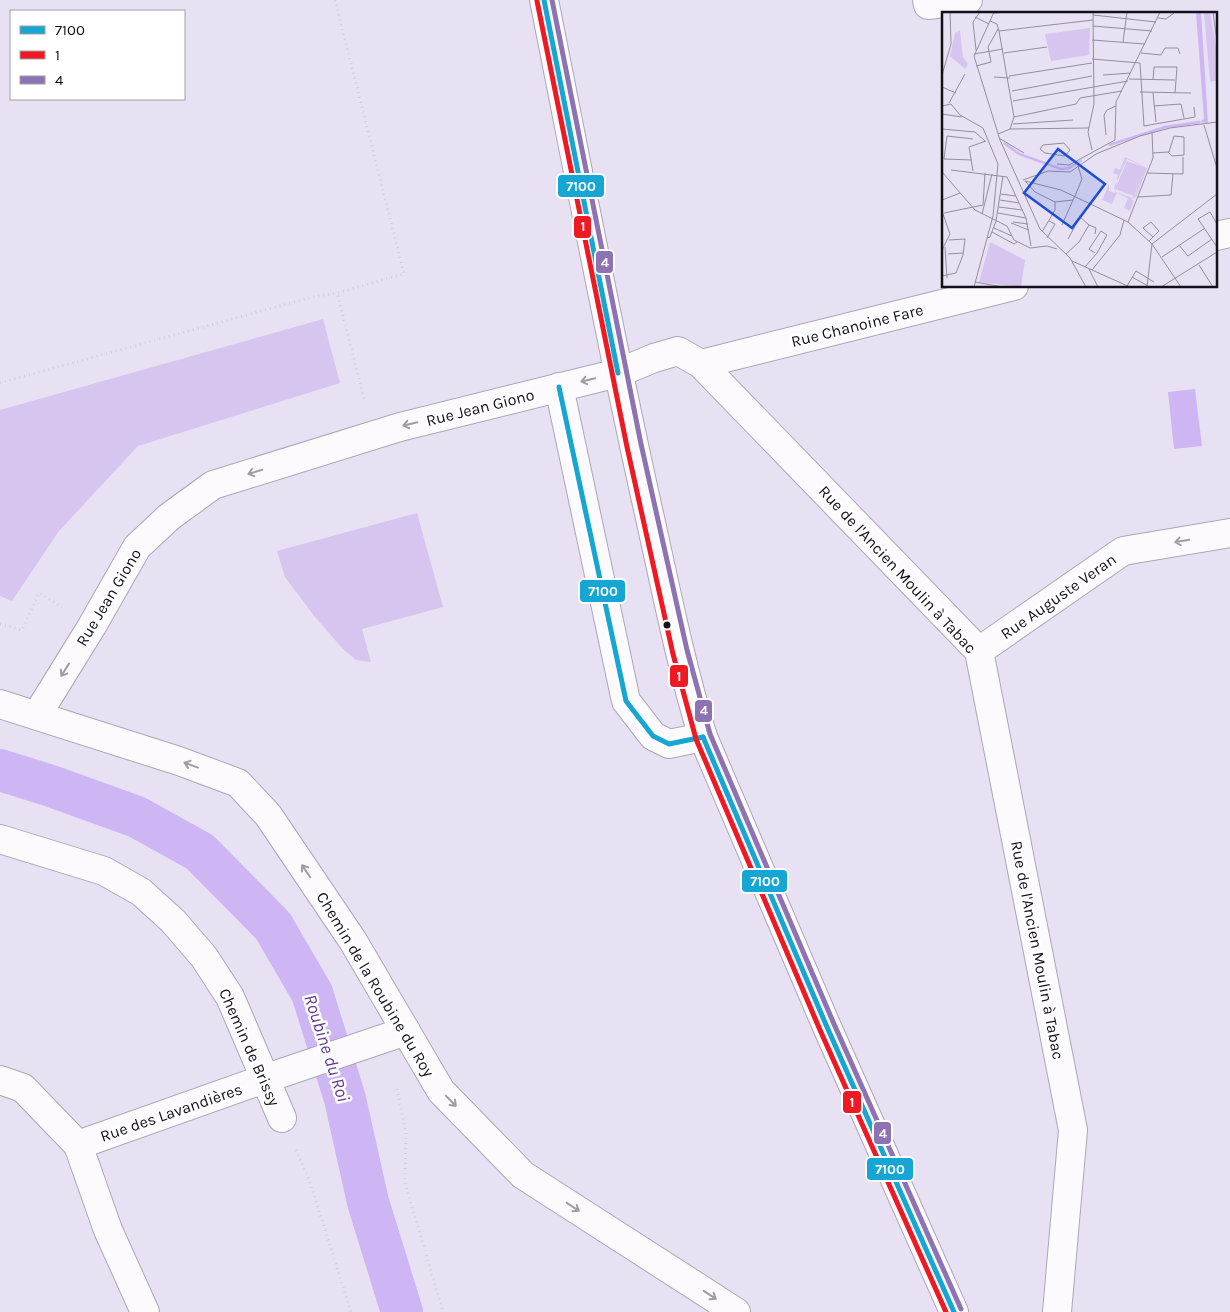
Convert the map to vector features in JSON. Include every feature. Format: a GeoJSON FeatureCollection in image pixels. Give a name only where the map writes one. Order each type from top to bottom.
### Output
{"type":"FeatureCollection","features":[{"type":"Feature","properties":{"kind":"street"},"geometry":{"type":"LineString","coordinates":[[544,0],[618,373],[674,624],[694,708],[703,737],[826,1026],[954,1312]]}},
{"type":"Feature","properties":{"kind":"street"},"geometry":{"type":"LineString","coordinates":[[927,0],[928,5],[968,0]]}},
{"type":"Feature","properties":{"kind":"street","name":"Rue Chanoine Fare"},"geometry":{"type":"LineString","coordinates":[[701,364],[1006,288]]}},
{"type":"Feature","properties":{"kind":"street","name":"Rue de l'Ancien Moulin à Tabac"},"geometry":{"type":"LineString","coordinates":[[618,373],[654,358],[678,351],[701,364],[979,651],[1073,1130],[1057,1312]]}},
{"type":"Feature","properties":{"kind":"street","name":"Rue Jean Giono"},"geometry":{"type":"LineString","coordinates":[[37,715],[92,626],[136,547],[169,517],[213,485],[372,435],[618,373]]}},
{"type":"Feature","properties":{"kind":"street"},"geometry":{"type":"LineString","coordinates":[[559,387],[626,701],[653,736],[669,744],[703,737]]}},
{"type":"Feature","properties":{"kind":"street","name":"Rue Auguste Veran"},"geometry":{"type":"LineString","coordinates":[[979,651],[1123,551],[1230,533]]}},
{"type":"Feature","properties":{"kind":"street","name":"Chemin de la Roubine du Roy"},"geometry":{"type":"LineString","coordinates":[[0,704],[179,761],[238,783],[268,815],[353,941],[388,1037],[523,1175],[736,1312]]}},
{"type":"Feature","properties":{"kind":"street","name":"Chemin de Brissy"},"geometry":{"type":"LineString","coordinates":[[0,839],[104,871],[141,892],[173,921],[204,957],[230,996],[273,1076],[282,1118]]}},
{"type":"Feature","properties":{"kind":"street","name":"Rue des Lavandières"},"geometry":{"type":"LineString","coordinates":[[78,1145],[388,1037]]}},
{"type":"Feature","properties":{"kind":"street","name":"Rue des Lavandières"},"geometry":{"type":"LineString","coordinates":[[0,1080],[24,1088],[78,1145],[108,1230],[145,1312]]}},
{"type":"Feature","properties":{"kind":"path"},"geometry":{"type":"LineString","coordinates":[[0,383],[312,297],[338,293],[404,274],[335,0]]}},
{"type":"Feature","properties":{"kind":"path"},"geometry":{"type":"LineString","coordinates":[[338,293],[372,435]]}},
{"type":"Feature","properties":{"kind":"path"},"geometry":{"type":"LineString","coordinates":[[0,624],[22,630],[38,593],[92,626]]}},
{"type":"Feature","properties":{"kind":"path"},"geometry":{"type":"LineString","coordinates":[[388,1037],[406,1133],[405,1183],[443,1312]]}},
{"type":"Feature","properties":{"kind":"path","name":"Chemin de Brissy"},"geometry":{"type":"LineString","coordinates":[[282,1118],[308,1179],[352,1312]]}},
{"type":"Feature","properties":{"kind":"shaded area"},"geometry":{"type":"Polygon","coordinates":[[[323,319],[340,383],[138,446],[59,531],[12,601],[0,596],[0,410],[323,319]]]}},
{"type":"Feature","properties":{"kind":"shaded area"},"geometry":{"type":"Polygon","coordinates":[[[1195,389],[1202,446],[1174,449],[1168,392],[1195,389]]]}},
{"type":"Feature","properties":{"kind":"shaded area"},"geometry":{"type":"Polygon","coordinates":[[[417,513],[443,607],[362,629],[371,662],[356,660],[343,649],[315,617],[285,577],[277,551],[417,513]]]}},
{"type":"Feature","properties":{"kind":"waterway","name":"Roubine du Roi"},"geometry":{"type":"LineString","coordinates":[[0,770],[137,817],[200,852],[273,926],[312,993],[345,1099],[368,1202],[402,1312]]}},
{"type":"Feature","properties":{"kind":"transit line","name":"7100"},"geometry":{"type":"LineString","coordinates":[[544,0],[618,373]]}},
{"type":"Feature","properties":{"kind":"transit line","name":"4"},"geometry":{"type":"LineString","coordinates":[[552,0],[641,444],[687,650],[710,734],[834,1024],[961,1309]]}},
{"type":"Feature","properties":{"kind":"transit line","name":"1"},"geometry":{"type":"LineString","coordinates":[[537,1],[627,447],[673,654],[696,739],[820,1030],[946,1312]]}},
{"type":"Feature","properties":{"kind":"transit line","name":"7100"},"geometry":{"type":"LineString","coordinates":[[559,387],[626,701],[653,736],[669,744],[703,737]]}},
{"type":"Feature","properties":{"kind":"transit line","name":"7100"},"geometry":{"type":"LineString","coordinates":[[703,737],[827,1027],[954,1312]]}}]}
